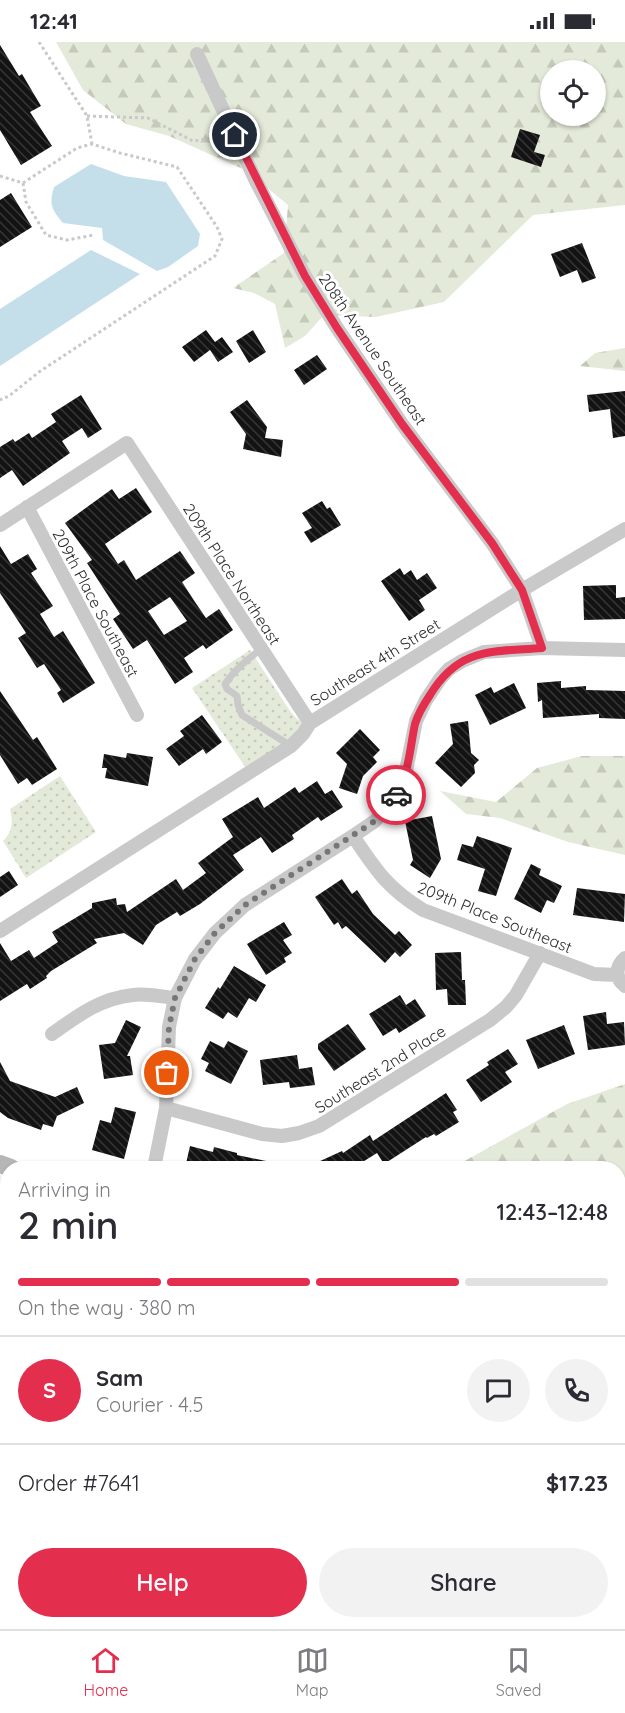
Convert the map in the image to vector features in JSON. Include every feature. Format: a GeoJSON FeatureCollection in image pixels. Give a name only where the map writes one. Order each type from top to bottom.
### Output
{"type":"FeatureCollection","features":[{"type":"Feature","properties":{"kind":"street","name":"208th Avenue Southeast"},"geometry":{"type":"LineString","coordinates":[[196,54],[305,276],[402,424],[492,543],[522,590],[542,648]]}},
{"type":"Feature","properties":{"kind":"street","name":"209th Place Northeast"},"geometry":{"type":"LineString","coordinates":[[27,507],[127,443],[310,723]]}},
{"type":"Feature","properties":{"kind":"street"},"geometry":{"type":"LineString","coordinates":[[0,525],[27,507]]}},
{"type":"Feature","properties":{"kind":"street","name":"209th Place Southeast"},"geometry":{"type":"LineString","coordinates":[[27,507],[136,715]]}},
{"type":"Feature","properties":{"kind":"street","name":"Southeast 4th Street"},"geometry":{"type":"LineString","coordinates":[[0,931],[291,746],[303,735],[310,723],[522,590],[625,529]]}},
{"type":"Feature","properties":{"kind":"street"},"geometry":{"type":"LineString","coordinates":[[155,1161],[166,1108],[169,1027],[175,998],[195,959],[215,933],[245,905],[375,821],[398,793],[404,780],[416,721],[426,700],[449,669],[484,652],[542,648],[625,650]]}},
{"type":"Feature","properties":{"kind":"street","name":"209th Place Southeast"},"geometry":{"type":"LineString","coordinates":[[353,836],[378,873],[390,886],[423,910],[594,974],[621,980],[620,963],[625,958]]}},
{"type":"Feature","properties":{"kind":"street","name":"Southeast 2nd Place"},"geometry":{"type":"LineString","coordinates":[[166,1108],[262,1134],[282,1136],[319,1126],[490,1020],[516,995],[540,953]]}},
{"type":"Feature","properties":{"kind":"street"},"geometry":{"type":"LineString","coordinates":[[52,1034],[81,1013],[113,999],[135,994],[175,998]]}},
{"type":"Feature","properties":{"kind":"lane"},"geometry":{"type":"LineString","coordinates":[[261,650],[242,664],[225,684],[226,688],[237,696],[242,715],[291,746]]}},
{"type":"Feature","properties":{"kind":"path"},"geometry":{"type":"LineString","coordinates":[[39,42],[87,116],[92,144]]}},
{"type":"Feature","properties":{"kind":"path"},"geometry":{"type":"LineString","coordinates":[[87,116],[148,118],[193,141],[235,135]]}},
{"type":"Feature","properties":{"kind":"path"},"geometry":{"type":"LineString","coordinates":[[0,176],[23,183],[77,148],[92,144],[177,167],[217,226],[222,239],[215,256],[0,400]]}},
{"type":"Feature","properties":{"kind":"path"},"geometry":{"type":"LineString","coordinates":[[23,183],[26,202],[46,235],[67,240],[94,235]]}},
{"type":"Feature","properties":{"kind":"green space"},"geometry":{"type":"Polygon","coordinates":[[[56,42],[625,42],[625,205],[533,215],[444,302],[376,317],[324,315],[305,336],[285,348],[275,304],[254,293],[233,288],[284,253],[288,205],[245,170],[169,136],[126,124],[83,90],[56,42]]]}},
{"type":"Feature","properties":{"kind":"green space"},"geometry":{"type":"Polygon","coordinates":[[[625,348],[625,371],[580,366],[595,353],[625,348]]]}},
{"type":"Feature","properties":{"kind":"green space"},"geometry":{"type":"Polygon","coordinates":[[[250,650],[290,711],[302,722],[298,733],[248,771],[192,688],[250,650]]]}},
{"type":"Feature","properties":{"kind":"green space"},"geometry":{"type":"Polygon","coordinates":[[[582,756],[625,756],[625,855],[568,842],[500,818],[466,814],[440,791],[496,802],[537,768],[582,756]]]}},
{"type":"Feature","properties":{"kind":"green space"},"geometry":{"type":"Polygon","coordinates":[[[60,776],[96,832],[26,878],[3,841],[11,826],[10,809],[60,776]]]}},
{"type":"Feature","properties":{"kind":"green space"},"geometry":{"type":"Polygon","coordinates":[[[625,1084],[625,1161],[465,1161],[567,1104],[625,1084]]]}},
{"type":"Feature","properties":{"kind":"water"},"geometry":{"type":"Polygon","coordinates":[[[91,164],[124,176],[166,182],[200,234],[198,246],[168,267],[157,271],[103,240],[102,228],[63,223],[52,206],[54,187],[91,164]]]}},
{"type":"Feature","properties":{"kind":"water"},"geometry":{"type":"Polygon","coordinates":[[[91,250],[140,274],[0,366],[0,309],[91,250]]]}},
{"type":"Feature","properties":{"kind":"building"},"geometry":{"type":"Polygon","coordinates":[[[0,45],[19,76],[22,74],[41,106],[30,112],[52,146],[21,165],[0,130],[0,45]]]}},
{"type":"Feature","properties":{"kind":"building"},"geometry":{"type":"Polygon","coordinates":[[[520,129],[540,135],[534,152],[545,155],[541,167],[511,157],[520,129]]]}},
{"type":"Feature","properties":{"kind":"building"},"geometry":{"type":"Polygon","coordinates":[[[11,193],[32,227],[0,247],[0,200],[11,193]]]}},
{"type":"Feature","properties":{"kind":"building"},"geometry":{"type":"Polygon","coordinates":[[[582,243],[596,278],[582,283],[577,270],[560,277],[551,254],[582,243]]]}},
{"type":"Feature","properties":{"kind":"building"},"geometry":{"type":"Polygon","coordinates":[[[206,330],[215,342],[222,337],[233,352],[218,362],[210,350],[194,362],[182,347],[206,330]]]}},
{"type":"Feature","properties":{"kind":"building"},"geometry":{"type":"Polygon","coordinates":[[[253,330],[266,352],[249,363],[236,341],[253,330]]]}},
{"type":"Feature","properties":{"kind":"building"},"geometry":{"type":"Polygon","coordinates":[[[317,355],[327,369],[304,385],[294,370],[317,355]]]}},
{"type":"Feature","properties":{"kind":"building"},"geometry":{"type":"Polygon","coordinates":[[[625,391],[625,436],[613,438],[610,409],[589,412],[587,395],[625,391]]]}},
{"type":"Feature","properties":{"kind":"building"},"geometry":{"type":"Polygon","coordinates":[[[81,395],[102,429],[88,438],[82,428],[62,441],[70,453],[23,486],[12,470],[0,478],[0,447],[13,439],[15,442],[29,433],[32,438],[56,422],[51,414],[81,395]]]}},
{"type":"Feature","properties":{"kind":"building"},"geometry":{"type":"Polygon","coordinates":[[[247,400],[267,427],[265,438],[283,440],[281,457],[243,449],[246,434],[230,412],[247,400]]]}},
{"type":"Feature","properties":{"kind":"building"},"geometry":{"type":"Polygon","coordinates":[[[136,488],[152,512],[105,544],[118,564],[124,560],[136,580],[180,551],[195,573],[182,582],[195,602],[206,618],[219,609],[233,630],[206,649],[203,645],[184,658],[193,672],[175,684],[147,640],[133,649],[113,619],[120,614],[87,563],[92,560],[65,523],[112,489],[119,499],[136,488]],[[170,597],[148,611],[164,635],[187,621],[170,597]]]}},
{"type":"Feature","properties":{"kind":"building"},"geometry":{"type":"Polygon","coordinates":[[[322,501],[327,509],[330,507],[341,525],[311,543],[304,532],[312,528],[302,513],[322,501]]]}},
{"type":"Feature","properties":{"kind":"building"},"geometry":{"type":"Polygon","coordinates":[[[0,546],[11,564],[28,554],[37,569],[31,573],[53,606],[40,614],[54,637],[63,631],[95,683],[63,703],[57,693],[61,690],[44,664],[37,668],[18,638],[26,633],[0,593],[0,546]]]}},
{"type":"Feature","properties":{"kind":"building"},"geometry":{"type":"Polygon","coordinates":[[[400,568],[404,575],[411,570],[417,580],[427,573],[437,588],[419,600],[425,610],[409,621],[381,581],[400,568]]]}},
{"type":"Feature","properties":{"kind":"building"},"geometry":{"type":"Polygon","coordinates":[[[616,585],[616,598],[625,597],[625,619],[584,620],[583,586],[616,585]]]}},
{"type":"Feature","properties":{"kind":"building"},"geometry":{"type":"Polygon","coordinates":[[[561,681],[561,688],[586,686],[586,690],[625,691],[625,719],[599,718],[599,714],[543,718],[542,700],[538,702],[537,683],[561,681]]]}},
{"type":"Feature","properties":{"kind":"building"},"geometry":{"type":"Polygon","coordinates":[[[514,683],[526,708],[490,725],[475,695],[491,687],[494,693],[514,683]]]}},
{"type":"Feature","properties":{"kind":"building"},"geometry":{"type":"Polygon","coordinates":[[[0,691],[33,740],[37,737],[57,769],[32,785],[27,778],[18,784],[0,755],[0,691]]]}},
{"type":"Feature","properties":{"kind":"building"},"geometry":{"type":"Polygon","coordinates":[[[202,715],[222,742],[206,754],[203,749],[179,766],[166,749],[184,736],[180,731],[202,715]]]}},
{"type":"Feature","properties":{"kind":"building"},"geometry":{"type":"Polygon","coordinates":[[[468,721],[471,753],[479,760],[474,765],[475,773],[461,787],[435,763],[453,744],[450,724],[468,721]]]}},
{"type":"Feature","properties":{"kind":"building"},"geometry":{"type":"Polygon","coordinates":[[[360,729],[380,750],[373,757],[377,762],[363,776],[357,794],[339,788],[347,764],[336,753],[360,729]]]}},
{"type":"Feature","properties":{"kind":"building"},"geometry":{"type":"Polygon","coordinates":[[[127,753],[153,757],[148,786],[105,778],[107,768],[102,768],[104,754],[126,758],[127,753]]]}},
{"type":"Feature","properties":{"kind":"building"},"geometry":{"type":"Polygon","coordinates":[[[317,781],[325,794],[332,790],[343,807],[321,821],[318,817],[292,835],[294,839],[272,853],[261,837],[233,855],[244,870],[200,904],[180,916],[177,912],[156,925],[143,945],[124,933],[94,939],[97,943],[51,971],[46,976],[47,978],[30,989],[27,984],[0,1001],[0,943],[11,961],[29,950],[34,958],[58,942],[52,932],[92,908],[92,903],[116,898],[117,905],[125,904],[127,912],[176,879],[183,890],[206,873],[198,863],[233,837],[222,819],[258,797],[264,808],[295,787],[299,793],[317,781]]]}},
{"type":"Feature","properties":{"kind":"building"},"geometry":{"type":"Polygon","coordinates":[[[432,816],[441,859],[430,878],[410,865],[413,860],[405,821],[432,816]]]}},
{"type":"Feature","properties":{"kind":"building"},"geometry":{"type":"Polygon","coordinates":[[[477,836],[512,848],[496,896],[478,891],[485,869],[457,860],[462,844],[473,847],[477,836]]]}},
{"type":"Feature","properties":{"kind":"building"},"geometry":{"type":"Polygon","coordinates":[[[531,864],[541,869],[539,875],[562,886],[554,903],[547,900],[541,913],[514,899],[531,864]]]}},
{"type":"Feature","properties":{"kind":"building"},"geometry":{"type":"Polygon","coordinates":[[[9,871],[18,885],[0,897],[0,877],[9,871]]]}},
{"type":"Feature","properties":{"kind":"building"},"geometry":{"type":"Polygon","coordinates":[[[342,879],[352,894],[357,890],[373,914],[395,935],[399,931],[412,945],[400,957],[395,952],[385,963],[346,926],[342,929],[338,922],[334,925],[315,897],[342,879]]]}},
{"type":"Feature","properties":{"kind":"building"},"geometry":{"type":"Polygon","coordinates":[[[577,888],[625,894],[624,922],[573,915],[577,888]]]}},
{"type":"Feature","properties":{"kind":"building"},"geometry":{"type":"Polygon","coordinates":[[[284,922],[292,935],[283,940],[292,953],[284,958],[286,962],[266,975],[247,944],[284,922]]]}},
{"type":"Feature","properties":{"kind":"building"},"geometry":{"type":"Polygon","coordinates":[[[461,952],[466,1005],[448,1005],[447,989],[436,990],[435,953],[461,952]]]}},
{"type":"Feature","properties":{"kind":"building"},"geometry":{"type":"Polygon","coordinates":[[[234,966],[266,985],[256,1002],[249,998],[237,1018],[228,1012],[223,1019],[205,1008],[234,966]]]}},
{"type":"Feature","properties":{"kind":"building"},"geometry":{"type":"Polygon","coordinates":[[[400,995],[406,1005],[415,999],[426,1016],[399,1033],[396,1028],[383,1036],[369,1014],[400,995]]]}},
{"type":"Feature","properties":{"kind":"building"},"geometry":{"type":"Polygon","coordinates":[[[606,1012],[607,1024],[624,1022],[625,1045],[588,1050],[583,1016],[606,1012]]]}},
{"type":"Feature","properties":{"kind":"building"},"geometry":{"type":"Polygon","coordinates":[[[126,1020],[141,1027],[127,1056],[130,1056],[133,1075],[104,1079],[99,1045],[115,1043],[126,1020]]]}},
{"type":"Feature","properties":{"kind":"building"},"geometry":{"type":"Polygon","coordinates":[[[348,1024],[366,1049],[334,1071],[318,1049],[318,1044],[348,1024]]]}},
{"type":"Feature","properties":{"kind":"building"},"geometry":{"type":"Polygon","coordinates":[[[564,1025],[575,1054],[538,1069],[526,1040],[564,1025]]]}},
{"type":"Feature","properties":{"kind":"building"},"geometry":{"type":"Polygon","coordinates":[[[210,1041],[224,1048],[228,1041],[248,1051],[231,1084],[205,1071],[209,1063],[201,1059],[210,1041]]]}},
{"type":"Feature","properties":{"kind":"building"},"geometry":{"type":"Polygon","coordinates":[[[508,1049],[518,1064],[505,1072],[512,1082],[481,1102],[466,1080],[489,1065],[487,1062],[508,1049]]]}},
{"type":"Feature","properties":{"kind":"building"},"geometry":{"type":"Polygon","coordinates":[[[297,1055],[299,1069],[312,1067],[315,1085],[290,1088],[289,1082],[263,1085],[260,1060],[297,1055]]]}},
{"type":"Feature","properties":{"kind":"building"},"geometry":{"type":"Polygon","coordinates":[[[0,1062],[10,1081],[55,1097],[77,1087],[84,1103],[57,1116],[53,1127],[43,1124],[41,1130],[8,1118],[0,1112],[0,1062]]]}},
{"type":"Feature","properties":{"kind":"building"},"geometry":{"type":"Polygon","coordinates":[[[446,1093],[457,1110],[453,1112],[459,1122],[436,1136],[434,1134],[426,1137],[389,1161],[382,1161],[377,1153],[364,1161],[320,1161],[342,1151],[343,1153],[370,1135],[373,1141],[446,1093]]]}},
{"type":"Feature","properties":{"kind":"building"},"geometry":{"type":"Polygon","coordinates":[[[115,1107],[136,1112],[124,1159],[92,1150],[100,1120],[111,1123],[115,1107]]]}},
{"type":"Feature","properties":{"kind":"building"},"geometry":{"type":"Polygon","coordinates":[[[190,1146],[213,1152],[214,1147],[266,1161],[187,1161],[190,1146]]]}},
{"type":"Feature","properties":{"kind":"way so far"},"geometry":{"type":"LineString","coordinates":[[167,1073],[169,1027],[175,998],[195,959],[215,933],[245,905],[375,821],[396,795]]}},
{"type":"Feature","properties":{"kind":"route"},"geometry":{"type":"LineString","coordinates":[[235,135],[305,276],[337,328],[402,424],[492,543],[522,590],[542,648],[484,652],[449,669],[426,700],[416,721],[404,780],[396,795]]}}]}
